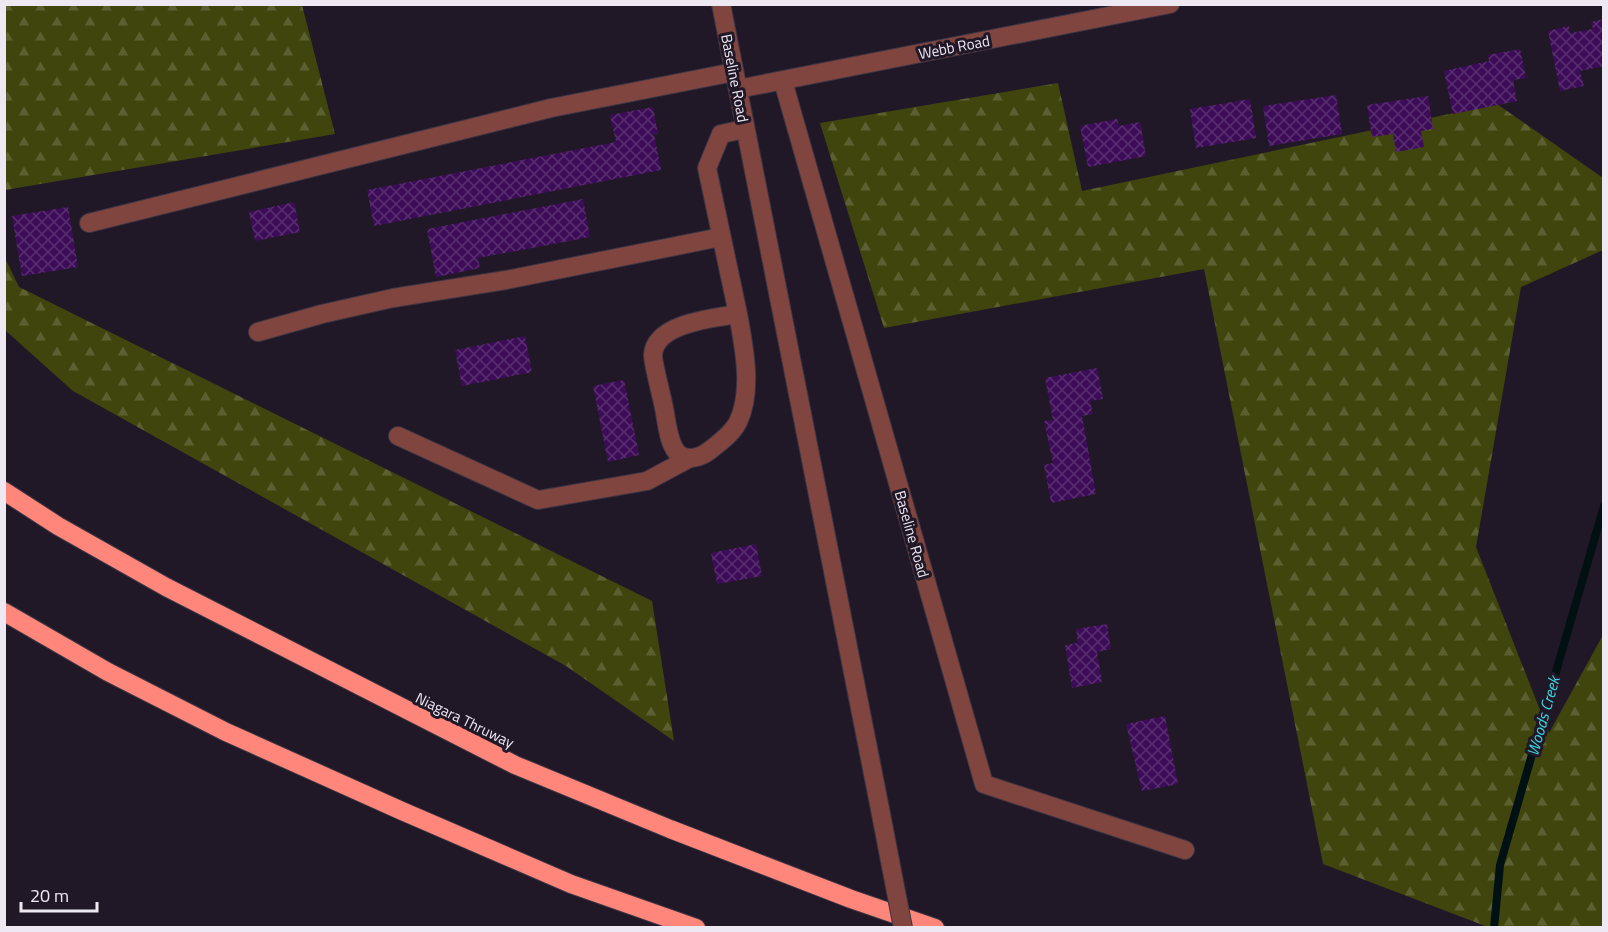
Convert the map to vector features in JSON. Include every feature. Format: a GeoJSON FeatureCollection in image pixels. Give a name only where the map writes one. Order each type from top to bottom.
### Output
{"type":"FeatureCollection","features":[{"type":"Feature","properties":{"kind":"highway","name":"Niagara Thruway"},"geometry":{"type":"LineString","coordinates":[[4,491],[58,526],[166,587],[515,765],[851,899],[935,927]]}},
{"type":"Feature","properties":{"kind":"highway"},"geometry":{"type":"LineString","coordinates":[[4,612],[108,672],[226,732],[402,812],[571,884],[696,927]]}},
{"type":"Feature","properties":{"kind":"street","name":"Baseline Road"},"geometry":{"type":"LineString","coordinates":[[721,4],[903,927]]}},
{"type":"Feature","properties":{"kind":"street","name":"Webb Road"},"geometry":{"type":"LineString","coordinates":[[89,223],[551,108],[736,80],[783,81],[1170,4]]}},
{"type":"Feature","properties":{"kind":"street","name":"Baseline Road"},"geometry":{"type":"LineString","coordinates":[[783,81],[984,784],[1185,850]]}},
{"type":"Feature","properties":{"kind":"street"},"geometry":{"type":"LineString","coordinates":[[398,436],[538,500],[647,481],[688,459],[704,455],[723,441],[737,424],[743,409],[745,382],[738,314],[707,168],[721,134],[745,129]]}},
{"type":"Feature","properties":{"kind":"street"},"geometry":{"type":"LineString","coordinates":[[258,332],[322,314],[393,298],[506,280],[722,237]]}},
{"type":"Feature","properties":{"kind":"street"},"geometry":{"type":"LineString","coordinates":[[688,459],[678,454],[671,440],[653,354],[662,336],[685,323],[738,314]]}},
{"type":"Feature","properties":{"kind":"green space"},"geometry":{"type":"Polygon","coordinates":[[[5,4],[302,5],[335,134],[5,190],[5,4]]]}},
{"type":"Feature","properties":{"kind":"green space"},"geometry":{"type":"Polygon","coordinates":[[[1058,83],[1082,191],[1497,104],[1603,178],[1603,250],[1521,287],[1476,547],[1549,733],[1603,635],[1603,927],[1488,927],[1323,864],[1204,269],[884,328],[820,123],[1058,83]]]}},
{"type":"Feature","properties":{"kind":"green space"},"geometry":{"type":"Polygon","coordinates":[[[4,256],[19,287],[652,601],[674,741],[566,666],[73,391],[5,330],[4,256]]]}},
{"type":"Feature","properties":{"kind":"building"},"geometry":{"type":"Polygon","coordinates":[[[1604,19],[1604,66],[1580,71],[1584,86],[1560,91],[1548,31],[1569,26],[1570,33],[1593,29],[1591,22],[1604,19]]]}},
{"type":"Feature","properties":{"kind":"building"},"geometry":{"type":"Polygon","coordinates":[[[1520,49],[1526,78],[1513,80],[1517,101],[1453,114],[1444,71],[1489,61],[1488,55],[1520,49]]]}},
{"type":"Feature","properties":{"kind":"building"},"geometry":{"type":"Polygon","coordinates":[[[1336,95],[1342,134],[1269,146],[1263,106],[1336,95]]]}},
{"type":"Feature","properties":{"kind":"building"},"geometry":{"type":"Polygon","coordinates":[[[1428,96],[1433,129],[1421,131],[1424,147],[1396,152],[1393,134],[1372,137],[1367,105],[1428,96]]]}},
{"type":"Feature","properties":{"kind":"building"},"geometry":{"type":"Polygon","coordinates":[[[1250,99],[1256,138],[1196,148],[1190,109],[1250,99]]]}},
{"type":"Feature","properties":{"kind":"building"},"geometry":{"type":"Polygon","coordinates":[[[653,107],[658,134],[654,134],[661,170],[374,226],[367,190],[616,142],[610,115],[653,107]]]}},
{"type":"Feature","properties":{"kind":"building"},"geometry":{"type":"Polygon","coordinates":[[[1117,119],[1119,126],[1140,122],[1146,156],[1088,167],[1080,126],[1117,119]]]}},
{"type":"Feature","properties":{"kind":"building"},"geometry":{"type":"Polygon","coordinates":[[[583,199],[590,237],[478,258],[480,268],[436,277],[427,229],[583,199]]]}},
{"type":"Feature","properties":{"kind":"building"},"geometry":{"type":"Polygon","coordinates":[[[294,202],[300,232],[255,241],[249,212],[294,202]]]}},
{"type":"Feature","properties":{"kind":"building"},"geometry":{"type":"Polygon","coordinates":[[[68,207],[78,267],[22,276],[12,216],[68,207]]]}},
{"type":"Feature","properties":{"kind":"building"},"geometry":{"type":"Polygon","coordinates":[[[525,336],[532,372],[462,386],[455,350],[525,336]]]}},
{"type":"Feature","properties":{"kind":"building"},"geometry":{"type":"Polygon","coordinates":[[[1097,368],[1103,399],[1090,401],[1093,414],[1082,416],[1096,494],[1051,503],[1044,465],[1053,463],[1044,421],[1053,420],[1045,378],[1097,368]]]}},
{"type":"Feature","properties":{"kind":"building"},"geometry":{"type":"Polygon","coordinates":[[[624,380],[639,455],[608,462],[593,386],[624,380]]]}},
{"type":"Feature","properties":{"kind":"building"},"geometry":{"type":"Polygon","coordinates":[[[756,544],[762,576],[717,584],[711,553],[756,544]]]}},
{"type":"Feature","properties":{"kind":"building"},"geometry":{"type":"Polygon","coordinates":[[[1107,624],[1111,649],[1097,652],[1102,682],[1072,688],[1065,645],[1078,643],[1076,629],[1107,624]]]}},
{"type":"Feature","properties":{"kind":"building"},"geometry":{"type":"Polygon","coordinates":[[[1165,716],[1178,784],[1142,791],[1126,724],[1165,716]]]}},
{"type":"Feature","properties":{"kind":"waterway","name":"Woods Creek"},"geometry":{"type":"LineString","coordinates":[[1494,928],[1500,865],[1604,506]]}}]}
